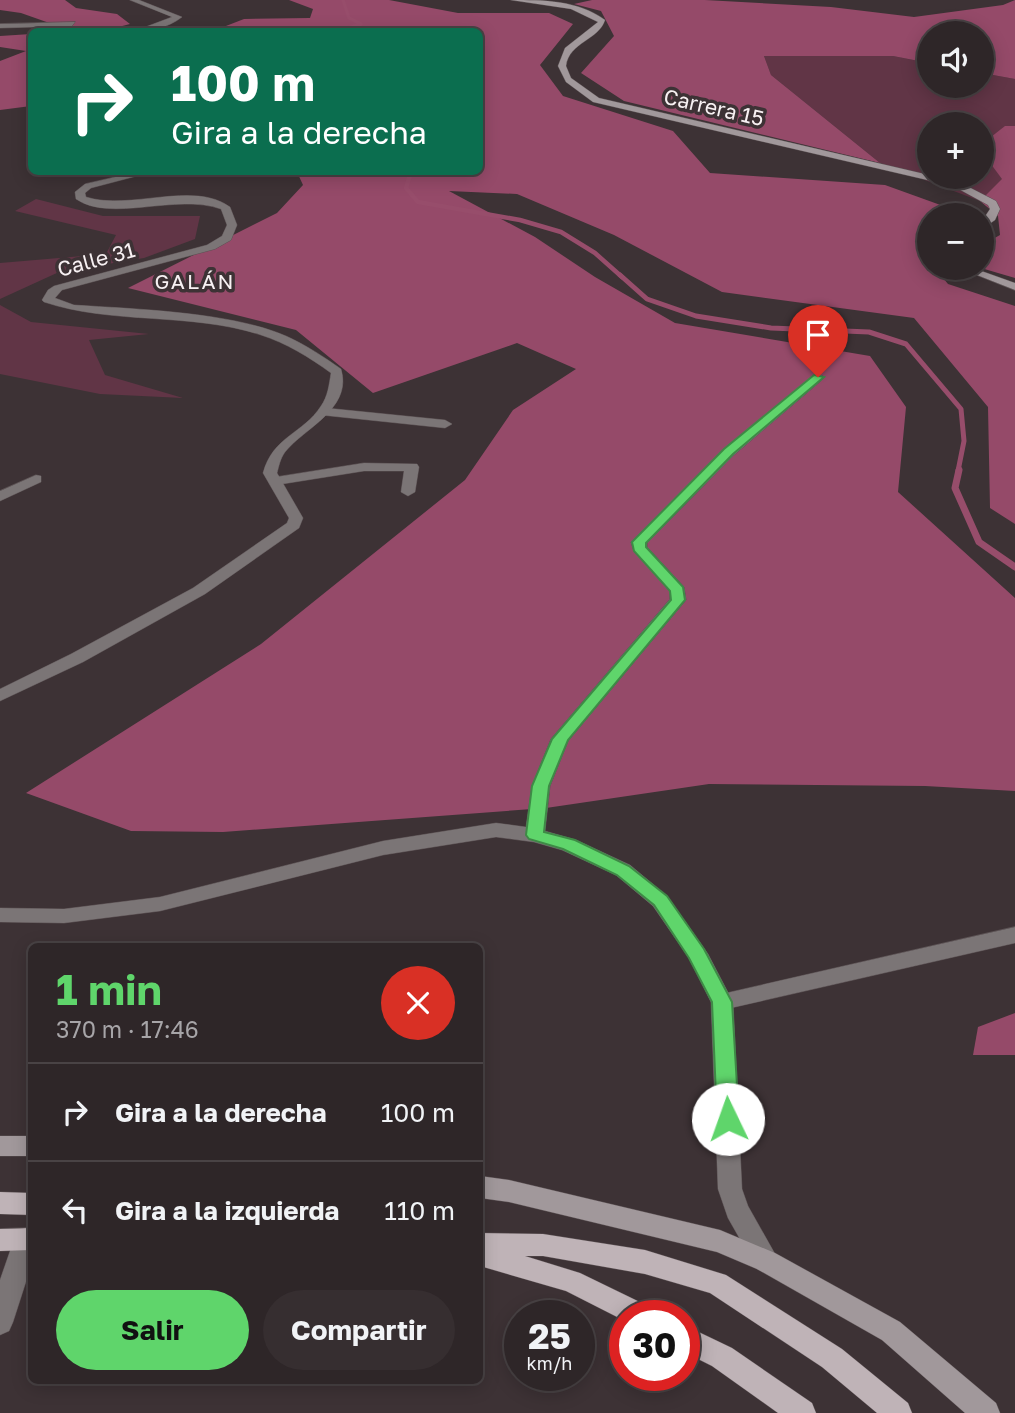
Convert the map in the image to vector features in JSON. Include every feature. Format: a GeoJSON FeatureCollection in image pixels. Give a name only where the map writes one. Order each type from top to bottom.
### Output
{"type":"FeatureCollection","features":[{"type":"Feature","properties":{"kind":"main road","name":"Carrera 15"},"geometry":{"type":"LineString","coordinates":[[514,0],[575,9],[594,15],[602,22],[594,34],[569,49],[562,59],[562,71],[574,88],[596,100],[956,184],[976,192],[992,203]]}},
{"type":"Feature","properties":{"kind":"main road"},"geometry":{"type":"LineString","coordinates":[[994,279],[1015,287]]}},
{"type":"Feature","properties":{"kind":"main road"},"geometry":{"type":"LineString","coordinates":[[0,1146],[28,1146]]}},
{"type":"Feature","properties":{"kind":"main road"},"geometry":{"type":"LineString","coordinates":[[483,1187],[509,1191],[720,1241],[766,1261],[891,1331],[986,1413]]}},
{"type":"Feature","properties":{"kind":"main road"},"geometry":{"type":"LineString","coordinates":[[0,1203],[28,1204]]}},
{"type":"Feature","properties":{"kind":"main road"},"geometry":{"type":"LineString","coordinates":[[0,1240],[28,1239]]}},
{"type":"Feature","properties":{"kind":"main road"},"geometry":{"type":"LineString","coordinates":[[483,1244],[556,1247],[645,1262],[717,1283],[832,1358],[898,1413]]}},
{"type":"Feature","properties":{"kind":"main road"},"geometry":{"type":"LineString","coordinates":[[483,1256],[571,1281],[609,1300]]}},
{"type":"Feature","properties":{"kind":"main road"},"geometry":{"type":"LineString","coordinates":[[700,1346],[722,1357],[802,1413]]}},
{"type":"Feature","properties":{"kind":"street"},"geometry":{"type":"LineString","coordinates":[[133,0],[178,17],[149,28]]}},
{"type":"Feature","properties":{"kind":"street"},"geometry":{"type":"LineString","coordinates":[[534,3],[549,0]]}},
{"type":"Feature","properties":{"kind":"street"},"geometry":{"type":"LineString","coordinates":[[0,26],[72,24]]}},
{"type":"Feature","properties":{"kind":"street","name":"Calle 31"},"geometry":{"type":"LineString","coordinates":[[134,175],[88,186],[79,192],[81,198],[96,203],[207,200],[225,207],[232,225],[227,238],[211,247],[58,288],[48,300],[73,307],[243,324],[275,335],[315,355],[337,372],[337,392],[326,412]]}},
{"type":"Feature","properties":{"kind":"street"},"geometry":{"type":"LineString","coordinates":[[535,835],[541,786],[561,739],[678,600],[678,590],[639,548],[639,542],[729,452],[818,377]]}},
{"type":"Feature","properties":{"kind":"street"},"geometry":{"type":"LineString","coordinates":[[0,696],[199,592],[294,526],[296,518],[270,473],[271,465],[282,446],[326,412],[445,424]]}},
{"type":"Feature","properties":{"kind":"street"},"geometry":{"type":"LineString","coordinates":[[276,481],[364,467],[412,467],[408,492]]}},
{"type":"Feature","properties":{"kind":"street"},"geometry":{"type":"LineString","coordinates":[[0,497],[36,479]]}},
{"type":"Feature","properties":{"kind":"street"},"geometry":{"type":"LineString","coordinates":[[0,915],[64,916],[160,904],[383,848],[496,830],[535,835],[569,845],[606,861],[623,870],[660,901],[697,954],[722,1002],[728,1119],[727,1169],[737,1210],[766,1261]]}},
{"type":"Feature","properties":{"kind":"street"},"geometry":{"type":"LineString","coordinates":[[722,1002],[1015,935]]}},
{"type":"Feature","properties":{"kind":"street"},"geometry":{"type":"LineString","coordinates":[[0,1322],[28,1242]]}},
{"type":"Feature","properties":{"kind":"shaded area"},"geometry":{"type":"Polygon","coordinates":[[[0,0],[65,0],[76,8],[117,14],[130,24],[115,28],[64,28],[21,13],[0,10],[0,0]]]}},
{"type":"Feature","properties":{"kind":"shaded area"},"geometry":{"type":"Polygon","coordinates":[[[289,0],[389,0],[458,13],[549,13],[573,24],[540,65],[563,96],[673,131],[710,173],[885,185],[935,203],[917,203],[917,280],[945,280],[948,284],[1015,306],[1015,524],[990,508],[988,407],[914,318],[722,292],[614,235],[517,194],[449,191],[535,237],[595,277],[675,323],[870,356],[906,407],[898,492],[1015,598],[1015,791],[925,786],[709,784],[546,808],[223,832],[131,831],[26,793],[261,644],[465,480],[513,410],[576,369],[517,343],[373,393],[296,330],[128,288],[277,213],[303,185],[298,175],[483,175],[483,28],[221,28],[244,19],[310,18],[313,9],[289,0]]]}},
{"type":"Feature","properties":{"kind":"shaded area"},"geometry":{"type":"Polygon","coordinates":[[[592,0],[705,0],[831,7],[914,17],[1003,5],[1015,0],[1015,79],[994,75],[994,21],[917,21],[917,61],[893,56],[764,56],[771,75],[880,163],[624,101],[581,73],[614,36],[601,11],[574,4],[592,0]]]}},
{"type":"Feature","properties":{"kind":"shaded area"},"geometry":{"type":"Polygon","coordinates":[[[28,34],[28,106],[0,110],[0,61],[26,51],[0,47],[0,36],[28,34]]]}},
{"type":"Feature","properties":{"kind":"shaded area"},"geometry":{"type":"Polygon","coordinates":[[[764,56],[893,56],[917,61],[917,98],[994,98],[994,75],[1015,79],[1015,126],[1005,127],[994,135],[994,112],[917,112],[917,177],[880,163],[771,75],[764,56]]]}},
{"type":"Feature","properties":{"kind":"shaded area"},"geometry":{"type":"Polygon","coordinates":[[[1005,126],[1015,126],[1015,278],[994,272],[994,238],[1000,235],[998,216],[994,213],[994,203],[980,201],[1002,179],[994,168],[994,135],[1005,126]]]}},
{"type":"Feature","properties":{"kind":"shaded area"},"geometry":{"type":"Polygon","coordinates":[[[994,167],[1003,179],[994,188],[994,167]]]}},
{"type":"Feature","properties":{"kind":"shaded area"},"geometry":{"type":"Polygon","coordinates":[[[948,189],[993,189],[980,201],[948,189]]]}},
{"type":"Feature","properties":{"kind":"shaded area"},"geometry":{"type":"Polygon","coordinates":[[[36,199],[103,216],[200,216],[195,239],[144,258],[59,272],[0,299],[0,263],[106,254],[116,235],[15,211],[36,199]]]}},
{"type":"Feature","properties":{"kind":"shaded area"},"geometry":{"type":"Polygon","coordinates":[[[0,305],[31,322],[149,334],[89,340],[105,375],[183,398],[100,394],[0,374],[0,305]]]}},
{"type":"Feature","properties":{"kind":"shaded area"},"geometry":{"type":"Polygon","coordinates":[[[1015,1013],[1015,1055],[973,1055],[978,1027],[1015,1013]]]}},
{"type":"Feature","properties":{"kind":"waterway"},"geometry":{"type":"LineString","coordinates":[[343,0],[349,18],[361,24],[348,28]]}},
{"type":"Feature","properties":{"kind":"waterway"},"geometry":{"type":"LineString","coordinates":[[410,175],[406,188],[418,202],[520,220],[561,232],[595,253],[622,277]]}},
{"type":"Feature","properties":{"kind":"waterway"},"geometry":{"type":"LineString","coordinates":[[620,275],[647,299],[696,316],[771,328],[869,332],[906,344],[961,409],[964,441],[958,471]]}},
{"type":"Feature","properties":{"kind":"waterway"},"geometry":{"type":"LineString","coordinates":[[959,470],[955,488],[979,542],[1015,567]]}},
{"type":"Feature","properties":{"kind":"district","name":"GALÁN"},"geometry":{"type":"Point","coordinates":[195,281]}},
{"type":"Feature","properties":{"kind":"route"},"geometry":{"type":"LineString","coordinates":[[728,1119],[722,1002],[697,954],[660,901],[623,870],[597,856],[535,835],[541,786],[561,739],[678,600],[678,590],[639,548],[639,542],[729,452],[818,377]]}}]}
